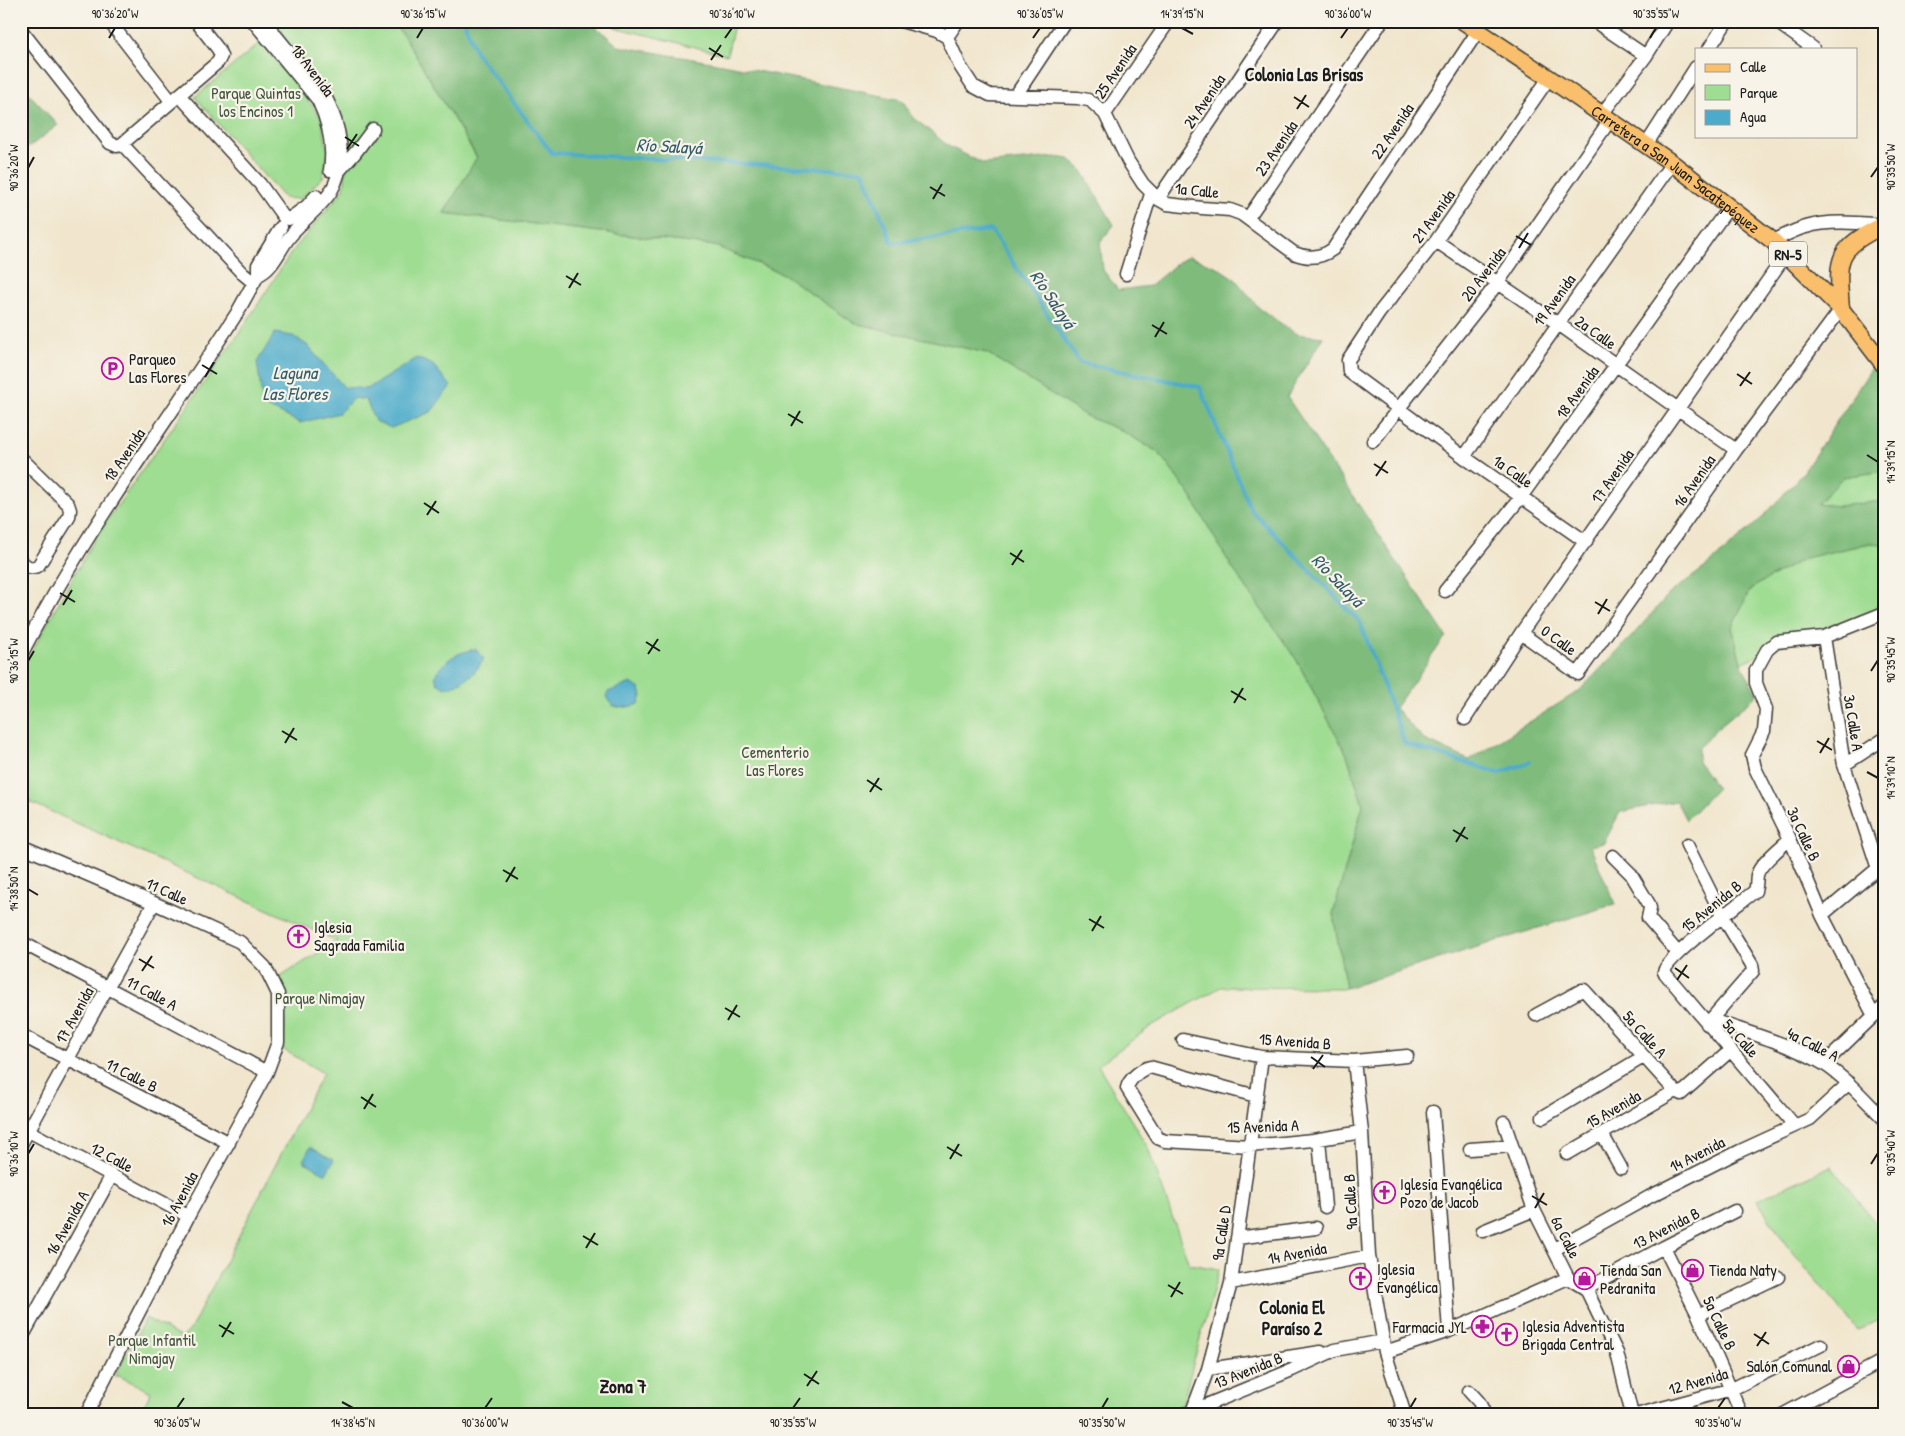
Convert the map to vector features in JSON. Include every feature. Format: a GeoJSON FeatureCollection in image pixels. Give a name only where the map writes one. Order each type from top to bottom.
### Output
{"type":"FeatureCollection","features":[{"type":"Feature","properties":{"kind":"main road","name":"Carretera a San Juan Sacatepéquez"},"geometry":{"type":"LineString","coordinates":[[1463,21],[1646,144],[1773,241],[1841,309],[1884,365]]}},
{"type":"Feature","properties":{"kind":"main road"},"geometry":{"type":"LineString","coordinates":[[1841,309],[1839,267],[1842,255],[1853,242],[1884,225]]}},
{"type":"Feature","properties":{"kind":"street"},"geometry":{"type":"LineString","coordinates":[[109,21],[175,98],[260,184],[285,222],[296,223],[294,232]]}},
{"type":"Feature","properties":{"kind":"street"},"geometry":{"type":"LineString","coordinates":[[21,30],[110,143],[117,146],[122,144],[218,62],[221,56],[218,49],[196,21]]}},
{"type":"Feature","properties":{"kind":"street","name":"18 Avenida"},"geometry":{"type":"LineString","coordinates":[[21,655],[52,597],[92,531],[225,332],[256,279],[258,265],[285,222],[307,206],[328,180],[332,162],[332,141],[324,112],[318,100],[253,21]]}},
{"type":"Feature","properties":{"kind":"street","name":"18 Avenida"},"geometry":{"type":"LineString","coordinates":[[256,279],[267,271],[285,241],[329,194],[336,183],[339,171],[341,141],[331,108],[318,85],[264,21]]}},
{"type":"Feature","properties":{"kind":"street"},"geometry":{"type":"LineString","coordinates":[[901,21],[937,31],[947,37],[958,21]]}},
{"type":"Feature","properties":{"kind":"street"},"geometry":{"type":"LineString","coordinates":[[1016,95],[1064,21]]}},
{"type":"Feature","properties":{"kind":"street","name":"25 Avenida"},"geometry":{"type":"LineString","coordinates":[[1105,114],[1169,21]]}},
{"type":"Feature","properties":{"kind":"street","name":"24 Avenida"},"geometry":{"type":"LineString","coordinates":[[1126,274],[1154,197],[1278,21]]}},
{"type":"Feature","properties":{"kind":"street","name":"23 Avenida"},"geometry":{"type":"LineString","coordinates":[[1248,218],[1382,21]]}},
{"type":"Feature","properties":{"kind":"street"},"geometry":{"type":"LineString","coordinates":[[1594,21],[1646,56]]}},
{"type":"Feature","properties":{"kind":"street"},"geometry":{"type":"LineString","coordinates":[[1606,117],[1668,21]]}},
{"type":"Feature","properties":{"kind":"street"},"geometry":{"type":"LineString","coordinates":[[1714,47],[1727,21]]}},
{"type":"Feature","properties":{"kind":"street"},"geometry":{"type":"LineString","coordinates":[[1783,23],[1813,48]]}},
{"type":"Feature","properties":{"kind":"street","name":"22 Avenida"},"geometry":{"type":"LineString","coordinates":[[1333,249],[1478,31]]}},
{"type":"Feature","properties":{"kind":"street","name":"1a Calle"},"geometry":{"type":"LineString","coordinates":[[947,37],[960,66],[973,86],[990,95],[1078,98],[1090,102],[1105,114],[1128,161],[1154,197],[1176,205],[1230,210],[1248,218],[1294,253],[1302,256],[1325,255],[1333,249]]}},
{"type":"Feature","properties":{"kind":"street"},"geometry":{"type":"LineString","coordinates":[[1646,144],[1694,74]]}},
{"type":"Feature","properties":{"kind":"street","name":"21 Avenida"},"geometry":{"type":"LineString","coordinates":[[1349,372],[1348,360],[1379,313],[1436,241],[1549,78]]}},
{"type":"Feature","properties":{"kind":"street","name":"20 Avenida"},"geometry":{"type":"LineString","coordinates":[[1373,441],[1497,284],[1606,117]]}},
{"type":"Feature","properties":{"kind":"street"},"geometry":{"type":"LineString","coordinates":[[339,171],[356,153],[373,129]]}},
{"type":"Feature","properties":{"kind":"street"},"geometry":{"type":"LineString","coordinates":[[122,144],[242,273],[256,279]]}},
{"type":"Feature","properties":{"kind":"street","name":"19 Avenida"},"geometry":{"type":"LineString","coordinates":[[1464,457],[1672,163]]}},
{"type":"Feature","properties":{"kind":"street","name":"18 Avenida"},"geometry":{"type":"LineString","coordinates":[[1445,591],[1521,497],[1729,207]]}},
{"type":"Feature","properties":{"kind":"street"},"geometry":{"type":"LineString","coordinates":[[1773,241],[1806,227],[1824,224],[1864,223],[1884,225]]}},
{"type":"Feature","properties":{"kind":"street","name":"2a Calle"},"geometry":{"type":"LineString","coordinates":[[1436,241],[1557,323],[1736,450]]}},
{"type":"Feature","properties":{"kind":"street","name":"17 Avenida"},"geometry":{"type":"LineString","coordinates":[[1465,719],[1521,633],[1787,253]]}},
{"type":"Feature","properties":{"kind":"street","name":"16 Avenida"},"geometry":{"type":"LineString","coordinates":[[1578,674],[1736,450],[1841,309]]}},
{"type":"Feature","properties":{"kind":"street","name":"1a Calle"},"geometry":{"type":"LineString","coordinates":[[1349,372],[1464,457],[1586,542]]}},
{"type":"Feature","properties":{"kind":"street"},"geometry":{"type":"LineString","coordinates":[[21,458],[68,504],[70,510],[69,517],[38,566],[33,568],[27,567],[21,561]]}},
{"type":"Feature","properties":{"kind":"street"},"geometry":{"type":"LineString","coordinates":[[1824,637],[1884,613]]}},
{"type":"Feature","properties":{"kind":"street","name":"0 Calle"},"geometry":{"type":"LineString","coordinates":[[1521,633],[1578,674]]}},
{"type":"Feature","properties":{"kind":"street","name":"3a Calle B"},"geometry":{"type":"LineString","coordinates":[[1824,637],[1776,642],[1760,660],[1756,670],[1756,683],[1766,709],[1764,730],[1752,755],[1754,768],[1790,839],[1822,916],[1874,1016]]}},
{"type":"Feature","properties":{"kind":"street","name":"3a Calle A"},"geometry":{"type":"LineString","coordinates":[[1824,637],[1844,765],[1881,866]]}},
{"type":"Feature","properties":{"kind":"street"},"geometry":{"type":"LineString","coordinates":[[1844,765],[1884,739]]}},
{"type":"Feature","properties":{"kind":"street","name":"15 Avenida B"},"geometry":{"type":"LineString","coordinates":[[1664,972],[1664,968],[1678,953],[1755,891],[1758,884],[1757,875],[1761,868],[1790,839]]}},
{"type":"Feature","properties":{"kind":"street"},"geometry":{"type":"LineString","coordinates":[[1687,845],[1724,917],[1752,965],[1753,971],[1710,1022]]}},
{"type":"Feature","properties":{"kind":"street","name":"11 Calle"},"geometry":{"type":"LineString","coordinates":[[21,846],[240,942],[265,967],[278,994]]}},
{"type":"Feature","properties":{"kind":"street"},"geometry":{"type":"LineString","coordinates":[[1613,856],[1631,874],[1649,904],[1648,918],[1678,953]]}},
{"type":"Feature","properties":{"kind":"street"},"geometry":{"type":"LineString","coordinates":[[1822,916],[1881,866]]}},
{"type":"Feature","properties":{"kind":"street","name":"17 Avenida"},"geometry":{"type":"LineString","coordinates":[[21,1144],[25,1129],[68,1059],[154,903]]}},
{"type":"Feature","properties":{"kind":"street","name":"11 Calle A"},"geometry":{"type":"LineString","coordinates":[[21,942],[267,1072]]}},
{"type":"Feature","properties":{"kind":"street","name":"5a Calle"},"geometry":{"type":"LineString","coordinates":[[1664,972],[1710,1022],[1795,1126]]}},
{"type":"Feature","properties":{"kind":"street","name":"5a Calle A"},"geometry":{"type":"LineString","coordinates":[[1536,1015],[1584,990],[1643,1057],[1680,1092]]}},
{"type":"Feature","properties":{"kind":"street","name":"16 Avenida"},"geometry":{"type":"LineString","coordinates":[[86,1415],[188,1216],[267,1072],[278,1042],[278,994]]}},
{"type":"Feature","properties":{"kind":"street"},"geometry":{"type":"LineString","coordinates":[[1824,1064],[1884,1006]]}},
{"type":"Feature","properties":{"kind":"street","name":"4a Calle A"},"geometry":{"type":"LineString","coordinates":[[1710,1022],[1783,1045],[1824,1064],[1849,1083],[1884,1119]]}},
{"type":"Feature","properties":{"kind":"street","name":"11 Calle B"},"geometry":{"type":"LineString","coordinates":[[21,1035],[229,1143]]}},
{"type":"Feature","properties":{"kind":"street","name":"15 Avenida B"},"geometry":{"type":"LineString","coordinates":[[1183,1040],[1262,1057],[1354,1061],[1407,1056]]}},
{"type":"Feature","properties":{"kind":"street","name":"15 Avenida"},"geometry":{"type":"LineString","coordinates":[[1567,1154],[1680,1092],[1731,1050]]}},
{"type":"Feature","properties":{"kind":"street","name":"9a Calle D"},"geometry":{"type":"LineString","coordinates":[[1190,1413],[1208,1369],[1231,1283],[1262,1057]]}},
{"type":"Feature","properties":{"kind":"street"},"geometry":{"type":"LineString","coordinates":[[1543,1117],[1643,1057]]}},
{"type":"Feature","properties":{"kind":"street","name":"9a Calle B"},"geometry":{"type":"LineString","coordinates":[[1354,1061],[1362,1132],[1369,1256],[1384,1347],[1404,1414]]}},
{"type":"Feature","properties":{"kind":"street","name":"15 Avenida A"},"geometry":{"type":"LineString","coordinates":[[1256,1096],[1150,1067],[1146,1068],[1128,1083],[1127,1088],[1158,1138],[1165,1142],[1250,1146],[1319,1139],[1362,1132]]}},
{"type":"Feature","properties":{"kind":"street","name":"14 Avenida"},"geometry":{"type":"LineString","coordinates":[[1554,1250],[1674,1184],[1740,1151],[1810,1120],[1849,1083]]}},
{"type":"Feature","properties":{"kind":"street"},"geometry":{"type":"LineString","coordinates":[[1433,1112],[1448,1331]]}},
{"type":"Feature","properties":{"kind":"street","name":"6a Calle"},"geometry":{"type":"LineString","coordinates":[[1504,1122],[1534,1210],[1568,1278],[1586,1289]]}},
{"type":"Feature","properties":{"kind":"street","name":"12 Calle"},"geometry":{"type":"LineString","coordinates":[[25,1129],[188,1216]]}},
{"type":"Feature","properties":{"kind":"street"},"geometry":{"type":"LineString","coordinates":[[1602,1134],[1620,1168]]}},
{"type":"Feature","properties":{"kind":"street"},"geometry":{"type":"LineString","coordinates":[[1319,1139],[1325,1208]]}},
{"type":"Feature","properties":{"kind":"street"},"geometry":{"type":"LineString","coordinates":[[1470,1150],[1512,1146]]}},
{"type":"Feature","properties":{"kind":"street","name":"16 Avenida A"},"geometry":{"type":"LineString","coordinates":[[21,1339],[112,1175]]}},
{"type":"Feature","properties":{"kind":"street"},"geometry":{"type":"LineString","coordinates":[[1483,1231],[1534,1210]]}},
{"type":"Feature","properties":{"kind":"street","name":"13 Avenida B"},"geometry":{"type":"LineString","coordinates":[[1586,1289],[1664,1247],[1735,1212]]}},
{"type":"Feature","properties":{"kind":"street"},"geometry":{"type":"LineString","coordinates":[[1237,1238],[1316,1228]]}},
{"type":"Feature","properties":{"kind":"street","name":"5a Calle B"},"geometry":{"type":"LineString","coordinates":[[1664,1247],[1698,1315],[1742,1415]]}},
{"type":"Feature","properties":{"kind":"street","name":"14 Avenida"},"geometry":{"type":"LineString","coordinates":[[1231,1283],[1369,1256]]}},
{"type":"Feature","properties":{"kind":"street"},"geometry":{"type":"LineString","coordinates":[[1698,1315],[1778,1276]]}},
{"type":"Feature","properties":{"kind":"street","name":"13 Avenida B"},"geometry":{"type":"LineString","coordinates":[[1190,1413],[1335,1350],[1384,1347],[1448,1331],[1568,1278]]}},
{"type":"Feature","properties":{"kind":"street"},"geometry":{"type":"LineString","coordinates":[[1586,1289],[1617,1353],[1632,1415]]}},
{"type":"Feature","properties":{"kind":"street","name":"12 Avenida"},"geometry":{"type":"LineString","coordinates":[[1636,1415],[1732,1389],[1821,1345]]}},
{"type":"Feature","properties":{"kind":"street"},"geometry":{"type":"LineString","coordinates":[[1208,1369],[1335,1350]]}},
{"type":"Feature","properties":{"kind":"street"},"geometry":{"type":"LineString","coordinates":[[1782,1415],[1884,1360]]}},
{"type":"Feature","properties":{"kind":"street"},"geometry":{"type":"LineString","coordinates":[[1469,1391],[1479,1402],[1485,1415]]}},
{"type":"Feature","properties":{"kind":"green space","name":"Cementerio Las Flores"},"geometry":{"type":"Polygon","coordinates":[[[266,21],[391,21],[404,36],[477,158],[444,213],[715,246],[783,274],[854,323],[987,353],[1086,416],[1120,430],[1158,452],[1190,495],[1231,566],[1296,659],[1347,755],[1363,805],[1333,914],[1346,988],[1221,987],[1153,1025],[1098,1065],[1148,1148],[1189,1264],[1219,1269],[1182,1405],[1161,1415],[139,1415],[151,1392],[119,1376],[115,1376],[146,1318],[182,1338],[190,1330],[323,1073],[281,1048],[284,1014],[281,998],[274,981],[337,941],[21,798],[21,671],[99,532],[240,332],[291,253],[344,189],[347,157],[266,21]]]}},
{"type":"Feature","properties":{"kind":"green space"},"geometry":{"type":"Polygon","coordinates":[[[391,21],[590,21],[618,46],[722,64],[902,100],[914,118],[948,146],[984,164],[1054,157],[1069,159],[1081,169],[1114,225],[1100,242],[1103,270],[1118,290],[1150,286],[1188,256],[1217,267],[1235,279],[1259,308],[1296,334],[1323,337],[1287,397],[1446,636],[1395,708],[1423,739],[1469,760],[1579,691],[1669,594],[1707,566],[1761,519],[1803,473],[1873,366],[1884,379],[1884,471],[1843,477],[1817,504],[1838,506],[1884,501],[1884,544],[1870,543],[1805,558],[1750,589],[1732,627],[1741,663],[1757,695],[1716,729],[1698,749],[1698,762],[1717,788],[1686,820],[1676,801],[1620,812],[1604,843],[1590,846],[1615,904],[1346,988],[1333,914],[1363,805],[1347,755],[1296,659],[1231,566],[1190,495],[1158,452],[1120,430],[1086,416],[987,353],[854,323],[783,274],[715,246],[444,213],[477,157],[404,36],[391,21]]]}},
{"type":"Feature","properties":{"kind":"green space"},"geometry":{"type":"Polygon","coordinates":[[[615,21],[735,21],[727,55],[614,27],[615,21]]]}},
{"type":"Feature","properties":{"kind":"green space","name":"Parque Quintas los Encinos 1"},"geometry":{"type":"Polygon","coordinates":[[[261,42],[321,117],[328,152],[323,177],[300,199],[284,198],[195,97],[261,42]]]}},
{"type":"Feature","properties":{"kind":"green space"},"geometry":{"type":"Polygon","coordinates":[[[21,85],[58,125],[21,153],[21,85]]]}},
{"type":"Feature","properties":{"kind":"green space"},"geometry":{"type":"Polygon","coordinates":[[[1884,471],[1884,501],[1838,506],[1816,504],[1843,477],[1884,471]]]}},
{"type":"Feature","properties":{"kind":"green space"},"geometry":{"type":"Polygon","coordinates":[[[1870,543],[1884,544],[1884,607],[1816,631],[1741,663],[1732,627],[1750,589],[1805,558],[1870,543]]]}},
{"type":"Feature","properties":{"kind":"green space"},"geometry":{"type":"Polygon","coordinates":[[[1831,1166],[1884,1234],[1884,1318],[1858,1330],[1787,1246],[1757,1200],[1831,1166]]]}},
{"type":"Feature","properties":{"kind":"water","name":"Laguna Las Flores"},"geometry":{"type":"Polygon","coordinates":[[[275,333],[293,336],[307,345],[344,387],[367,389],[417,358],[433,365],[451,386],[431,412],[391,428],[375,421],[366,400],[354,398],[339,413],[300,423],[263,405],[257,362],[275,333]]]}},
{"type":"Feature","properties":{"kind":"water"},"geometry":{"type":"Polygon","coordinates":[[[476,649],[484,659],[472,674],[457,684],[445,688],[437,683],[435,676],[452,657],[476,649]]]}},
{"type":"Feature","properties":{"kind":"water"},"geometry":{"type":"Polygon","coordinates":[[[631,683],[640,689],[642,696],[639,704],[620,708],[612,705],[606,696],[608,692],[631,683]]]}},
{"type":"Feature","properties":{"kind":"water"},"geometry":{"type":"Polygon","coordinates":[[[310,1147],[334,1160],[326,1174],[303,1161],[310,1147]]]}},
{"type":"Feature","properties":{"kind":"waterway","name":"Río Salayá"},"geometry":{"type":"LineString","coordinates":[[464,21],[476,53],[552,153],[863,171],[892,243],[991,230],[1080,363],[1200,387],[1251,510],[1360,622],[1405,744],[1499,773],[1530,762]]}},
{"type":"Feature","properties":{"kind":"place","name":"Parqueo Las Flores"},"geometry":{"type":"Point","coordinates":[113,368]}},
{"type":"Feature","properties":{"kind":"place","name":"Iglesia Sagrada Familia"},"geometry":{"type":"Point","coordinates":[298,936]}},
{"type":"Feature","properties":{"kind":"place","name":"Iglesia Evangélica Pozo de Jacob"},"geometry":{"type":"Point","coordinates":[1384,1193]}},
{"type":"Feature","properties":{"kind":"place","name":"Tienda Naty"},"geometry":{"type":"Point","coordinates":[1693,1270]}},
{"type":"Feature","properties":{"kind":"place","name":"Iglesia Evangélica"},"geometry":{"type":"Point","coordinates":[1361,1278]}},
{"type":"Feature","properties":{"kind":"place","name":"Tienda San Pedranita"},"geometry":{"type":"Point","coordinates":[1584,1279]}},
{"type":"Feature","properties":{"kind":"place","name":"Farmacia JYL"},"geometry":{"type":"Point","coordinates":[1483,1327]}},
{"type":"Feature","properties":{"kind":"place","name":"Iglesia Adventista Brigada Central"},"geometry":{"type":"Point","coordinates":[1506,1335]}},
{"type":"Feature","properties":{"kind":"place","name":"Salón Comunal"},"geometry":{"type":"Point","coordinates":[1848,1366]}},
{"type":"Feature","properties":{"kind":"district","name":"Colonia Las Brisas"},"geometry":{"type":"Point","coordinates":[1304,74]}},
{"type":"Feature","properties":{"kind":"district","name":"Colonia El Paraíso 2"},"geometry":{"type":"Point","coordinates":[1292,1317]}},
{"type":"Feature","properties":{"kind":"district","name":"Zona 7"},"geometry":{"type":"Point","coordinates":[623,1386]}},
{"type":"Feature","properties":{"kind":"park label","name":"Parque Nimajay"},"geometry":{"type":"Point","coordinates":[320,998]}},
{"type":"Feature","properties":{"kind":"park label","name":"Parque Infantil Nimajay"},"geometry":{"type":"Point","coordinates":[152,1349]}}]}
